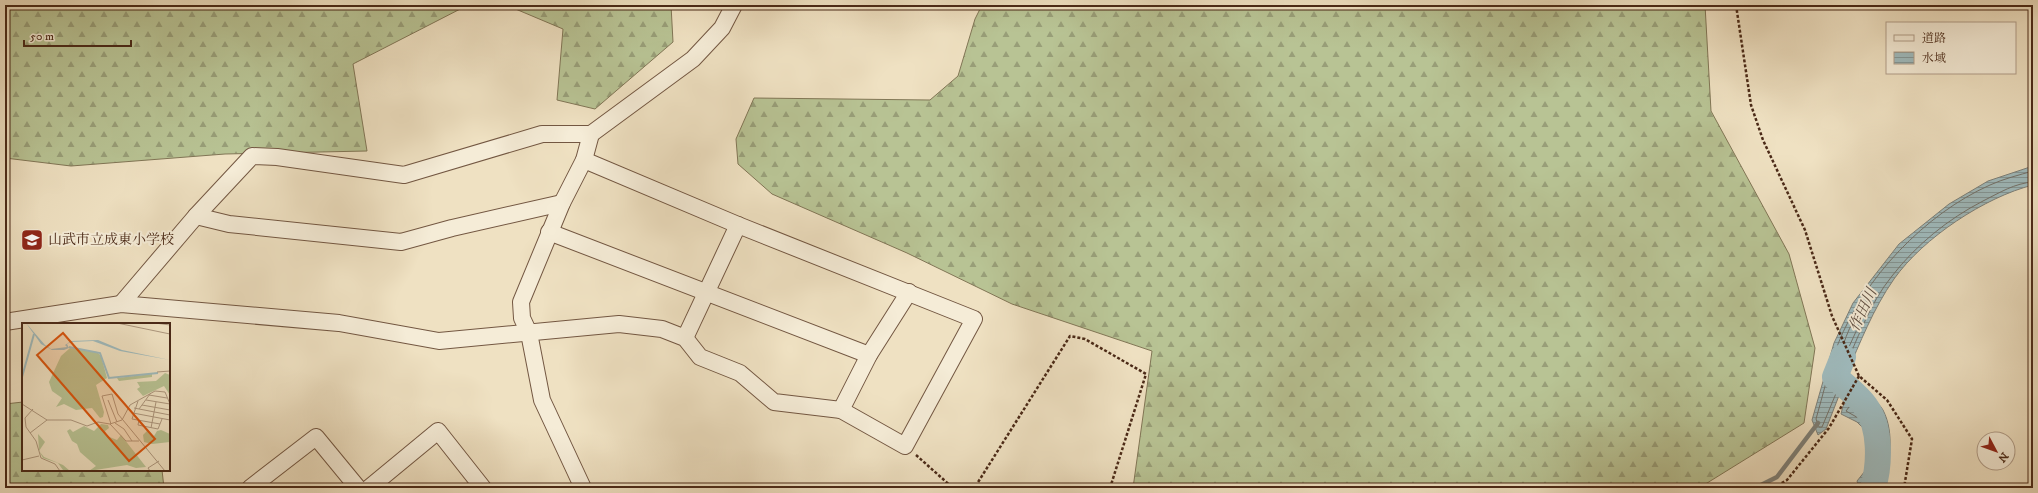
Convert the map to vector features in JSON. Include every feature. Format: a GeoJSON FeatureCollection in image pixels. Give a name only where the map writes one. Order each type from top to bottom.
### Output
{"type":"FeatureCollection","features":[{"type":"Feature","properties":{"kind":"street"},"geometry":{"type":"LineString","coordinates":[[122,304],[196,216],[252,156],[277,157],[404,175],[542,134],[591,134],[693,58],[722,28],[734,5]]}},
{"type":"Feature","properties":{"kind":"street"},"geometry":{"type":"LineString","coordinates":[[583,488],[542,400],[530,333],[522,318],[521,302],[549,232],[584,160],[591,134]]}},
{"type":"Feature","properties":{"kind":"street"},"geometry":{"type":"LineString","coordinates":[[5,322],[122,304],[339,323],[439,341],[619,324],[662,329],[685,338],[700,357],[740,373],[774,402],[841,410],[905,446],[974,319],[738,225],[584,160]]}},
{"type":"Feature","properties":{"kind":"street"},"geometry":{"type":"LineString","coordinates":[[196,216],[229,224],[401,242],[452,228],[562,203]]}},
{"type":"Feature","properties":{"kind":"street"},"geometry":{"type":"LineString","coordinates":[[685,338],[708,293],[738,225]]}},
{"type":"Feature","properties":{"kind":"street"},"geometry":{"type":"LineString","coordinates":[[549,232],[869,355]]}},
{"type":"Feature","properties":{"kind":"street"},"geometry":{"type":"LineString","coordinates":[[841,410],[869,355],[909,292]]}},
{"type":"Feature","properties":{"kind":"street"},"geometry":{"type":"LineString","coordinates":[[369,488],[438,431],[483,488]]}},
{"type":"Feature","properties":{"kind":"street"},"geometry":{"type":"LineString","coordinates":[[250,488],[316,437],[358,488]]}},
{"type":"Feature","properties":{"kind":"path"},"geometry":{"type":"LineString","coordinates":[[1736,5],[1751,105],[1763,140],[1805,230],[1836,325],[1855,366],[1858,377],[1887,400],[1912,440],[1904,488]]}},
{"type":"Feature","properties":{"kind":"path"},"geometry":{"type":"LineString","coordinates":[[971,488],[975,487],[1070,336],[1085,339],[1146,374],[1110,488]]}},
{"type":"Feature","properties":{"kind":"path"},"geometry":{"type":"LineString","coordinates":[[1773,488],[1787,480],[1830,428],[1858,377]]}},
{"type":"Feature","properties":{"kind":"path"},"geometry":{"type":"LineString","coordinates":[[905,446],[953,488]]}},
{"type":"Feature","properties":{"kind":"green space"},"geometry":{"type":"Polygon","coordinates":[[[5,5],[468,5],[353,64],[367,151],[225,154],[71,166],[5,158],[5,5]]]}},
{"type":"Feature","properties":{"kind":"green space"},"geometry":{"type":"Polygon","coordinates":[[[506,5],[671,5],[673,42],[595,109],[557,100],[563,29],[506,5]]]}},
{"type":"Feature","properties":{"kind":"green space"},"geometry":{"type":"Polygon","coordinates":[[[982,5],[1705,5],[1711,111],[1789,254],[1815,348],[1804,423],[1699,488],[1133,488],[1152,351],[1012,304],[907,253],[772,194],[738,164],[736,139],[754,98],[930,100],[958,76],[975,19],[982,5]]]}},
{"type":"Feature","properties":{"kind":"green space"},"geometry":{"type":"Polygon","coordinates":[[[22,402],[22,471],[162,471],[164,488],[103,483],[91,488],[5,488],[5,404],[22,402]]]}},
{"type":"Feature","properties":{"kind":"water"},"geometry":{"type":"Polygon","coordinates":[[[2033,166],[2033,185],[1995,199],[1956,221],[1921,249],[1894,279],[1886,290],[1873,314],[1846,375],[1851,379],[1840,393],[1826,429],[1818,435],[1812,420],[1834,343],[1853,303],[1899,244],[1949,204],[1988,181],[2033,166]]]}},
{"type":"Feature","properties":{"kind":"water"},"geometry":{"type":"Polygon","coordinates":[[[1858,387],[1875,400],[1883,410],[1887,419],[1890,449],[1887,469],[1881,488],[1859,488],[1857,481],[1865,471],[1869,443],[1867,432],[1857,422],[1841,414],[1843,406],[1858,387]]]}},
{"type":"Feature","properties":{"kind":"waterway","name":"作田川"},"geometry":{"type":"LineString","coordinates":[[1843,357],[1835,377],[1856,395],[1866,407],[1871,416],[1877,436],[1878,457],[1873,488]]}},
{"type":"Feature","properties":{"kind":"waterway"},"geometry":{"type":"LineString","coordinates":[[1755,488],[1777,477],[1818,423]]}},
{"type":"Feature","properties":{"kind":"place","name":"山武市立成東小学校"},"geometry":{"type":"Point","coordinates":[32,240]}}]}
